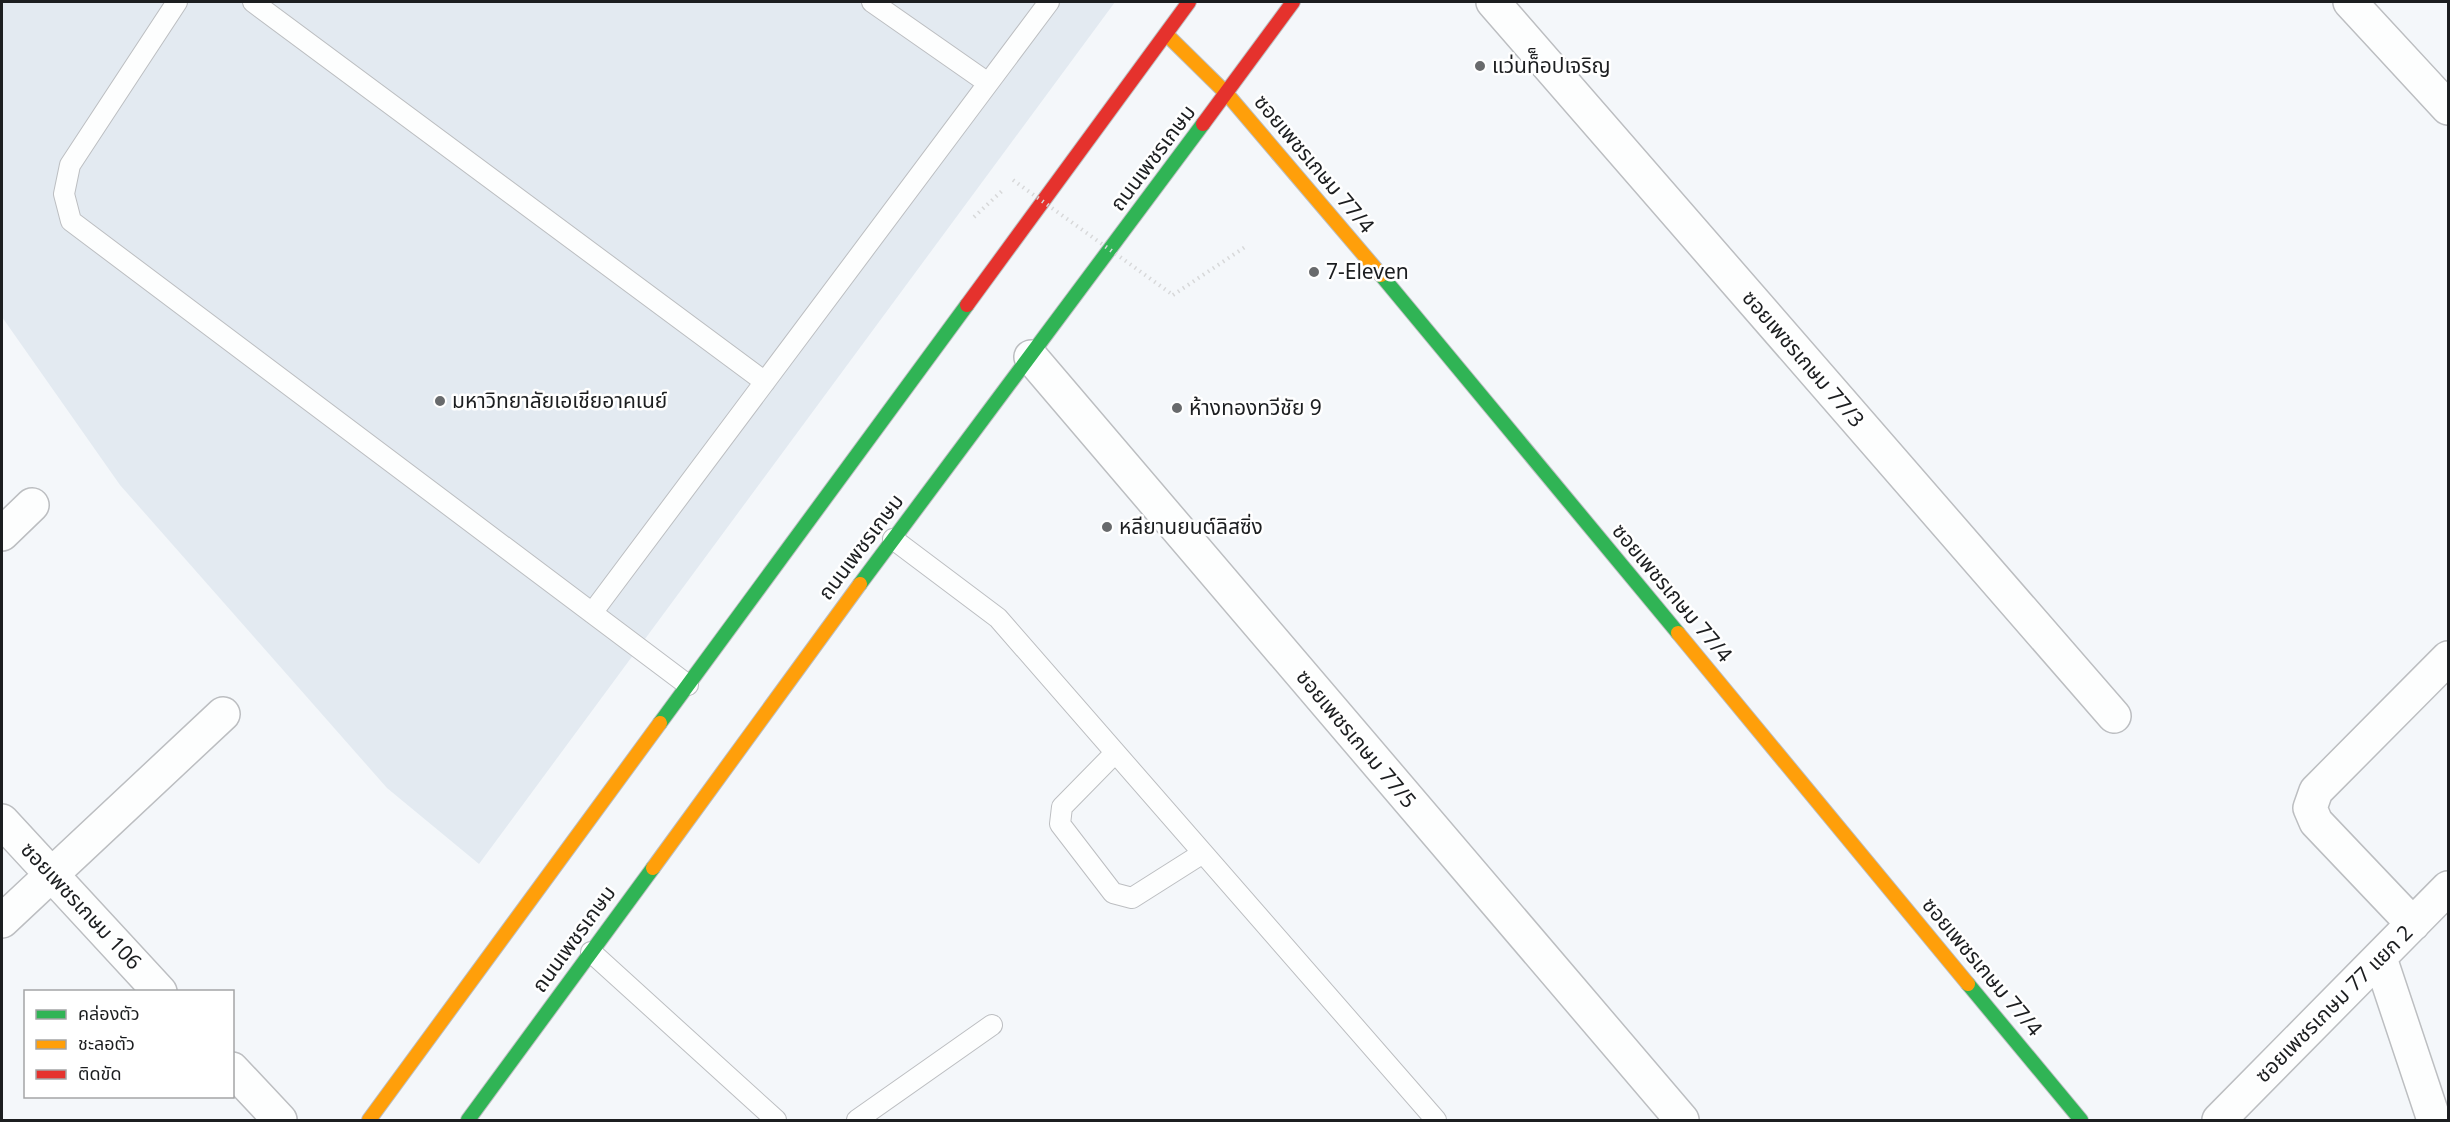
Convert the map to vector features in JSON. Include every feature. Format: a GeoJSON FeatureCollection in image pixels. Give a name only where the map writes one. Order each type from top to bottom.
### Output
{"type":"FeatureCollection","features":[{"type":"Feature","properties":{"kind":"main road"},"geometry":{"type":"LineString","coordinates":[[369,1120],[1189,2]]}},
{"type":"Feature","properties":{"kind":"main road","name":"ถนนเพชรเกษม"},"geometry":{"type":"LineString","coordinates":[[468,1120],[893,539],[1227,94],[1293,2]]}},
{"type":"Feature","properties":{"kind":"main road","name":"ซอยเพชรเกษม 77/4"},"geometry":{"type":"LineString","coordinates":[[1166,34],[1227,94],[1314,194],[2082,1120]]}},
{"type":"Feature","properties":{"kind":"street","name":"ซอยเพชรเกษม 77/3"},"geometry":{"type":"LineString","coordinates":[[1492,2],[2114,716]]}},
{"type":"Feature","properties":{"kind":"street"},"geometry":{"type":"LineString","coordinates":[[2350,2],[2448,108]]}},
{"type":"Feature","properties":{"kind":"street","name":"ซอยเพชรเกษม 77/5"},"geometry":{"type":"LineString","coordinates":[[1031,357],[1682,1120]]}},
{"type":"Feature","properties":{"kind":"street"},"geometry":{"type":"LineString","coordinates":[[2,534],[32,505]]}},
{"type":"Feature","properties":{"kind":"street"},"geometry":{"type":"LineString","coordinates":[[2413,924],[2316,822],[2310,808],[2316,791],[2448,658]]}},
{"type":"Feature","properties":{"kind":"street"},"geometry":{"type":"LineString","coordinates":[[2,921],[223,714]]}},
{"type":"Feature","properties":{"kind":"street","name":"ซอยเพชรเกษม 106"},"geometry":{"type":"LineString","coordinates":[[2,821],[158,990]]}},
{"type":"Feature","properties":{"kind":"street","name":"ซอยเพชรเกษม 77 แยก 2"},"geometry":{"type":"LineString","coordinates":[[2218,1120],[2448,888]]}},
{"type":"Feature","properties":{"kind":"street"},"geometry":{"type":"LineString","coordinates":[[2380,958],[2434,1120]]}},
{"type":"Feature","properties":{"kind":"street"},"geometry":{"type":"LineString","coordinates":[[234,1071],[280,1120]]}},
{"type":"Feature","properties":{"kind":"lane"},"geometry":{"type":"LineString","coordinates":[[177,2],[70,165],[64,194],[71,221],[688,685]]}},
{"type":"Feature","properties":{"kind":"lane"},"geometry":{"type":"LineString","coordinates":[[253,2],[765,382]]}},
{"type":"Feature","properties":{"kind":"lane"},"geometry":{"type":"LineString","coordinates":[[872,2],[988,83]]}},
{"type":"Feature","properties":{"kind":"lane"},"geometry":{"type":"LineString","coordinates":[[592,613],[1049,2]]}},
{"type":"Feature","properties":{"kind":"lane"},"geometry":{"type":"LineString","coordinates":[[893,539],[998,618],[1436,1120]]}},
{"type":"Feature","properties":{"kind":"lane"},"geometry":{"type":"LineString","coordinates":[[1115,753],[1062,807],[1060,824],[1113,893],[1132,898],[1203,853]]}},
{"type":"Feature","properties":{"kind":"lane"},"geometry":{"type":"LineString","coordinates":[[591,952],[776,1120]]}},
{"type":"Feature","properties":{"kind":"lane"},"geometry":{"type":"LineString","coordinates":[[857,1120],[992,1025]]}},
{"type":"Feature","properties":{"kind":"path"},"geometry":{"type":"LineString","coordinates":[[974,217],[1014,180],[1173,294],[1245,247]]}},
{"type":"Feature","properties":{"kind":"shaded area","name":"มหาวิทยาลัยเอเชียอาคเนย์"},"geometry":{"type":"Polygon","coordinates":[[[2,2],[1115,2],[479,864],[387,788],[120,485],[2,317],[2,2]]]}},
{"type":"Feature","properties":{"kind":"traffic: fast"},"geometry":{"type":"LineString","coordinates":[[860,584],[1203,124]]}},
{"type":"Feature","properties":{"kind":"traffic: fast"},"geometry":{"type":"LineString","coordinates":[[1381,275],[1678,633]]}},
{"type":"Feature","properties":{"kind":"traffic: fast"},"geometry":{"type":"LineString","coordinates":[[660,723],[967,305]]}},
{"type":"Feature","properties":{"kind":"traffic: fast"},"geometry":{"type":"LineString","coordinates":[[468,1120],[653,868]]}},
{"type":"Feature","properties":{"kind":"traffic: fast"},"geometry":{"type":"LineString","coordinates":[[1968,984],[2081,1120]]}},
{"type":"Feature","properties":{"kind":"traffic: slow"},"geometry":{"type":"LineString","coordinates":[[1166,34],[1227,94]]}},
{"type":"Feature","properties":{"kind":"traffic: slow"},"geometry":{"type":"LineString","coordinates":[[1227,94],[1381,275]]}},
{"type":"Feature","properties":{"kind":"traffic: slow"},"geometry":{"type":"LineString","coordinates":[[653,868],[860,584]]}},
{"type":"Feature","properties":{"kind":"traffic: slow"},"geometry":{"type":"LineString","coordinates":[[1678,633],[1968,984]]}},
{"type":"Feature","properties":{"kind":"traffic: slow"},"geometry":{"type":"LineString","coordinates":[[369,1120],[660,723]]}},
{"type":"Feature","properties":{"kind":"traffic: jam"},"geometry":{"type":"LineString","coordinates":[[967,305],[1189,2]]}},
{"type":"Feature","properties":{"kind":"traffic: jam"},"geometry":{"type":"LineString","coordinates":[[1203,124],[1293,2]]}},
{"type":"Feature","properties":{"kind":"place","name":"แว่นท็็อปเจริญ"},"geometry":{"type":"Point","coordinates":[1480,66]}},
{"type":"Feature","properties":{"kind":"place","name":"7-Eleven"},"geometry":{"type":"Point","coordinates":[1314,272]}},
{"type":"Feature","properties":{"kind":"place","name":"มหาวิทยาลัยเอเชียอาคเนย์"},"geometry":{"type":"Point","coordinates":[440,401]}},
{"type":"Feature","properties":{"kind":"place","name":"ห้างทองทวีชัย 9"},"geometry":{"type":"Point","coordinates":[1177,408]}},
{"type":"Feature","properties":{"kind":"place","name":"หลียานยนต์ลิสซิ่ง"},"geometry":{"type":"Point","coordinates":[1107,527]}}]}
